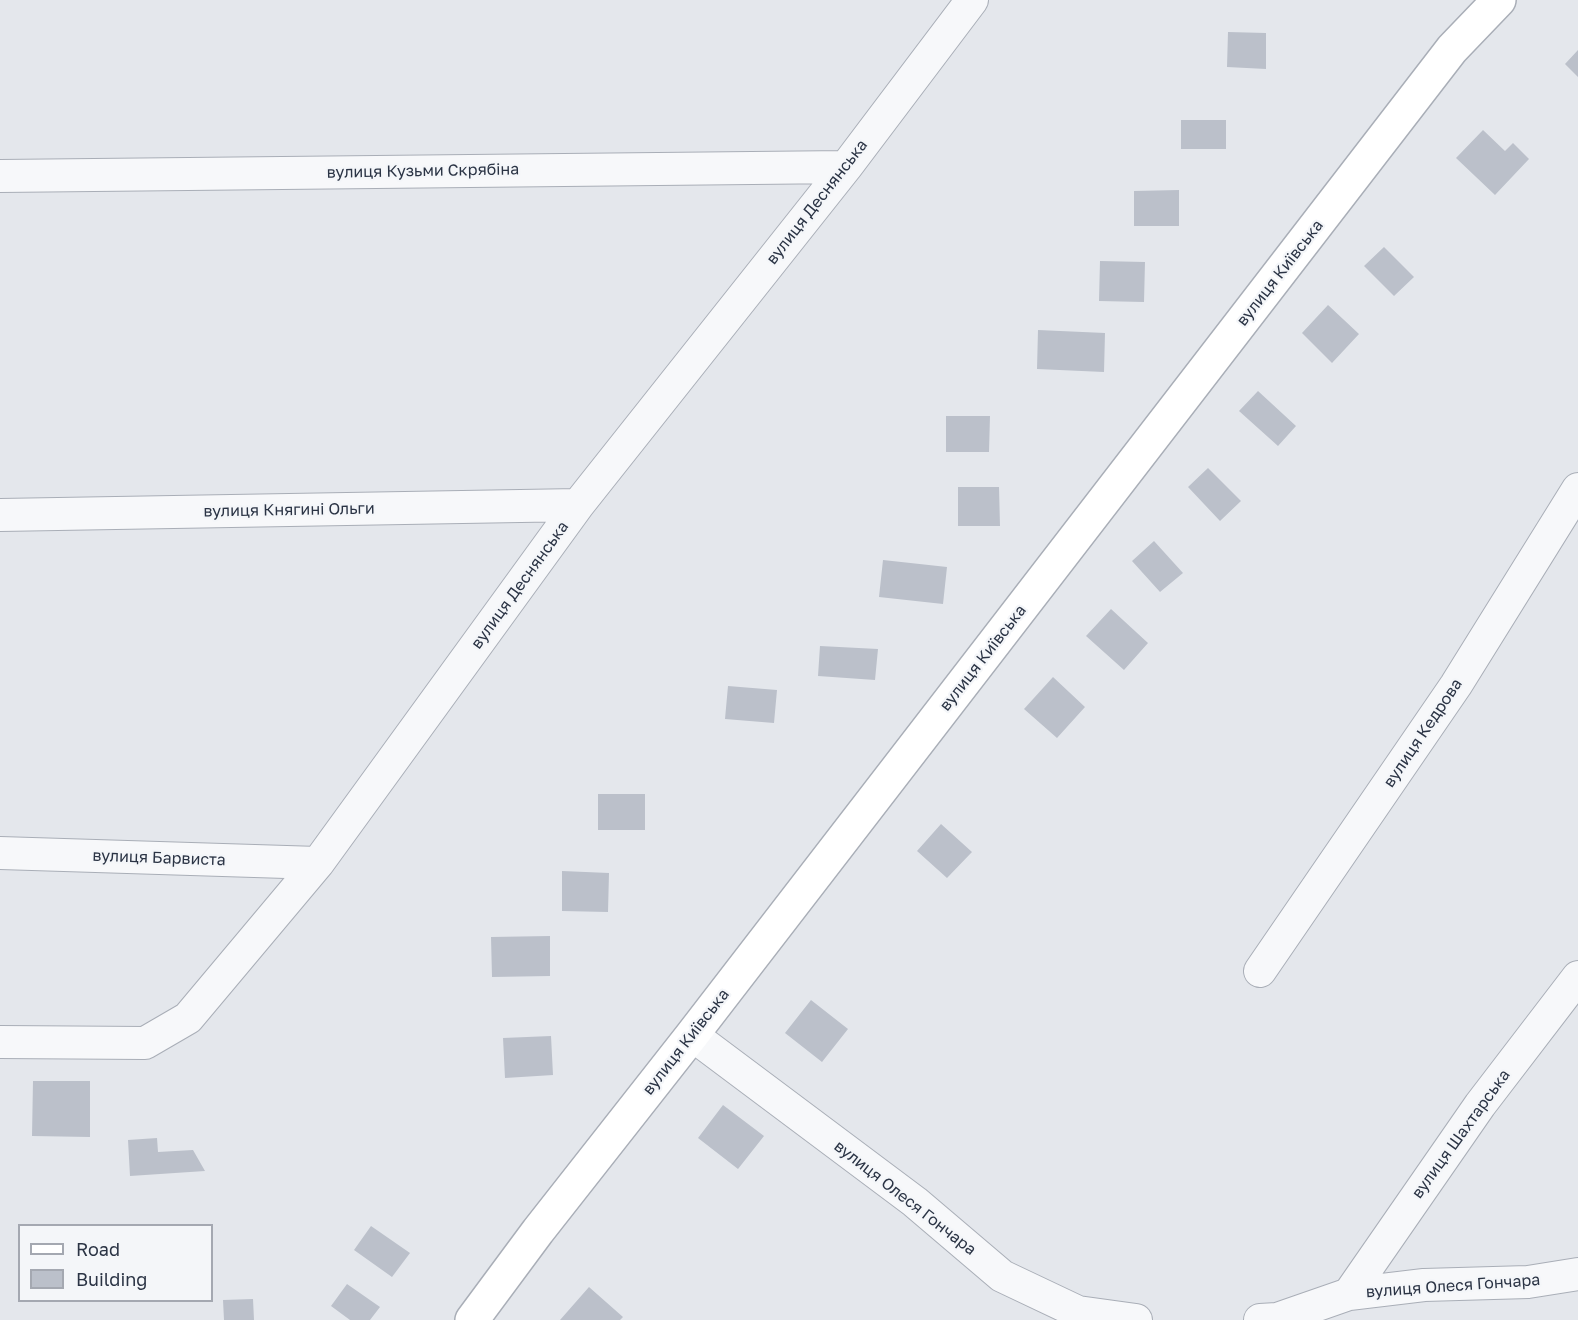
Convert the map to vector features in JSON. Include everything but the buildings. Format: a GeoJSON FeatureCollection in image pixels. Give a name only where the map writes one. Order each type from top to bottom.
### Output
{"type":"FeatureCollection","features":[{"type":"Feature","properties":{"kind":"main road","name":"вулиця Київська"},"geometry":{"type":"LineString","coordinates":[[472,1320],[1452,50],[1499,0]]}},
{"type":"Feature","properties":{"kind":"street","name":"вулиця Деснянська"},"geometry":{"type":"LineString","coordinates":[[0,1042],[145,1043],[188,1018],[318,863],[578,505],[846,166],[972,0]]}},
{"type":"Feature","properties":{"kind":"street","name":"вулиця Кузьми Скрябіна"},"geometry":{"type":"LineString","coordinates":[[0,176],[846,166]]}},
{"type":"Feature","properties":{"kind":"street","name":"вулиця Кедрова"},"geometry":{"type":"LineString","coordinates":[[1260,971],[1456,685],[1578,489]]}},
{"type":"Feature","properties":{"kind":"street","name":"вулиця Княгині Ольги"},"geometry":{"type":"LineString","coordinates":[[0,514],[578,505]]}},
{"type":"Feature","properties":{"kind":"street","name":"вулиця Барвиста"},"geometry":{"type":"LineString","coordinates":[[0,853],[318,863]]}},
{"type":"Feature","properties":{"kind":"street","name":"вулиця Шахтарська"},"geometry":{"type":"LineString","coordinates":[[1348,1294],[1480,1105],[1578,977]]}},
{"type":"Feature","properties":{"kind":"street","name":"вулиця Олеся Гончара"},"geometry":{"type":"LineString","coordinates":[[692,1035],[915,1203],[1002,1276],[1078,1312],[1136,1320]]}},
{"type":"Feature","properties":{"kind":"street","name":"вулиця Олеся Гончара"},"geometry":{"type":"LineString","coordinates":[[1260,1320],[1277,1319],[1348,1294],[1424,1285],[1528,1282],[1578,1274]]}}]}
